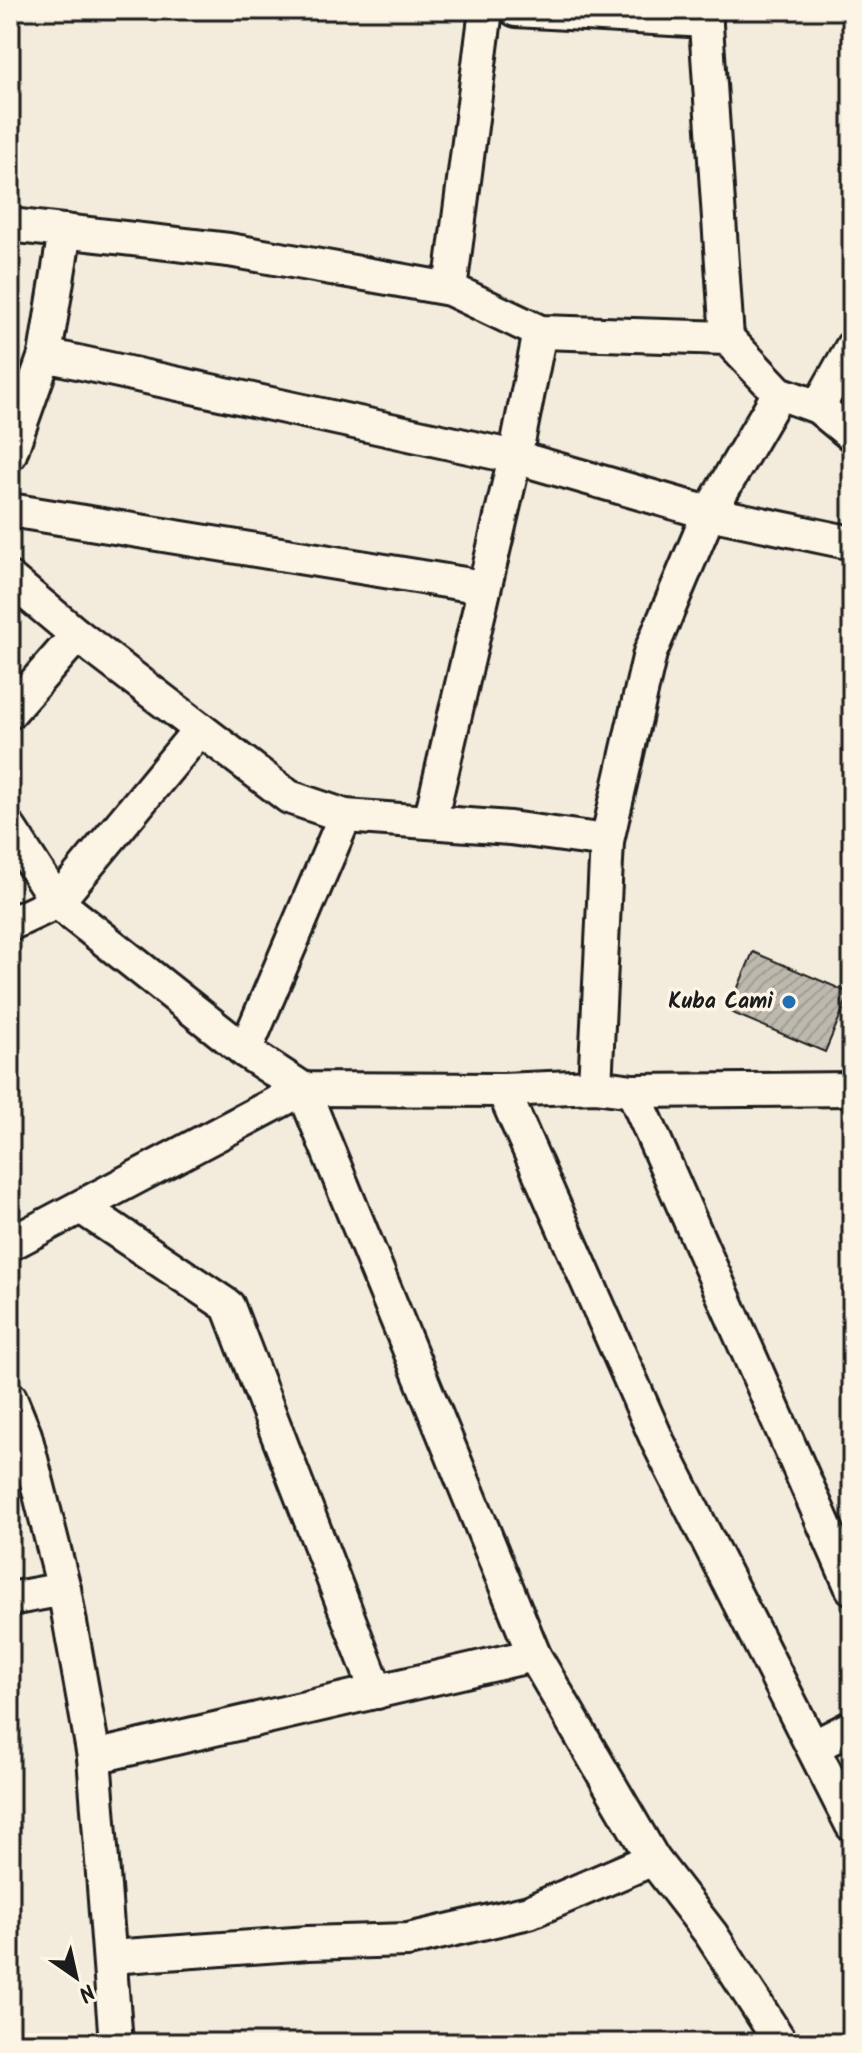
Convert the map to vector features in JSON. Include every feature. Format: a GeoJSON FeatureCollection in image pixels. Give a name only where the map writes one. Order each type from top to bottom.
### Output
{"type":"FeatureCollection","features":[{"type":"Feature","properties":{"kind":"street"},"geometry":{"type":"LineString","coordinates":[[450,289],[486,10]]}},
{"type":"Feature","properties":{"kind":"street"},"geometry":{"type":"LineString","coordinates":[[516,10],[705,16],[727,338],[779,393],[818,407],[852,435]]}},
{"type":"Feature","properties":{"kind":"street"},"geometry":{"type":"LineString","coordinates":[[10,225],[229,250],[450,289],[540,332],[727,338]]}},
{"type":"Feature","properties":{"kind":"street"},"geometry":{"type":"LineString","coordinates":[[10,454],[45,355],[65,231]]}},
{"type":"Feature","properties":{"kind":"street"},"geometry":{"type":"LineString","coordinates":[[430,822],[515,457],[540,332]]}},
{"type":"Feature","properties":{"kind":"street"},"geometry":{"type":"LineString","coordinates":[[818,407],[852,347]]}},
{"type":"Feature","properties":{"kind":"street"},"geometry":{"type":"LineString","coordinates":[[45,355],[515,457],[709,513],[852,543]]}},
{"type":"Feature","properties":{"kind":"street"},"geometry":{"type":"LineString","coordinates":[[595,1086],[607,841],[650,653],[709,513],[779,393]]}},
{"type":"Feature","properties":{"kind":"street"},"geometry":{"type":"LineString","coordinates":[[10,510],[483,587]]}},
{"type":"Feature","properties":{"kind":"street"},"geometry":{"type":"LineString","coordinates":[[10,579],[77,635],[289,797],[345,816],[510,828],[607,841]]}},
{"type":"Feature","properties":{"kind":"street"},"geometry":{"type":"LineString","coordinates":[[10,712],[77,635]]}},
{"type":"Feature","properties":{"kind":"street"},"geometry":{"type":"LineString","coordinates":[[10,924],[57,902],[200,729]]}},
{"type":"Feature","properties":{"kind":"street"},"geometry":{"type":"LineString","coordinates":[[245,1051],[345,816]]}},
{"type":"Feature","properties":{"kind":"street"},"geometry":{"type":"LineString","coordinates":[[10,829],[57,902],[245,1051],[303,1089],[534,1655],[653,1859],[711,1934],[781,2043]]}},
{"type":"Feature","properties":{"kind":"street"},"geometry":{"type":"LineString","coordinates":[[10,1244],[303,1089],[503,1090],[595,1086],[633,1091],[852,1089]]}},
{"type":"Feature","properties":{"kind":"street"},"geometry":{"type":"LineString","coordinates":[[503,1090],[658,1442],[852,1825]]}},
{"type":"Feature","properties":{"kind":"street"},"geometry":{"type":"LineString","coordinates":[[633,1091],[852,1588]]}},
{"type":"Feature","properties":{"kind":"street"},"geometry":{"type":"LineString","coordinates":[[81,1207],[228,1306],[377,1692]]}},
{"type":"Feature","properties":{"kind":"street"},"geometry":{"type":"LineString","coordinates":[[10,1398],[25,1435],[64,1589],[94,1757],[116,2043]]}},
{"type":"Feature","properties":{"kind":"street"},"geometry":{"type":"LineString","coordinates":[[10,1599],[64,1589]]}},
{"type":"Feature","properties":{"kind":"street"},"geometry":{"type":"LineString","coordinates":[[94,1757],[534,1655]]}},
{"type":"Feature","properties":{"kind":"street"},"geometry":{"type":"LineString","coordinates":[[813,1747],[852,1727]]}},
{"type":"Feature","properties":{"kind":"street"},"geometry":{"type":"LineString","coordinates":[[110,1957],[308,1943],[408,1940],[529,1912],[653,1859]]}},
{"type":"Feature","properties":{"kind":"building","name":"Kuba Cami"},"geometry":{"type":"Polygon","coordinates":[[[753,952],[850,993],[825,1052],[728,1011],[753,952]]]}},
{"type":"Feature","properties":{"kind":"place","name":"Kuba Cami"},"geometry":{"type":"Point","coordinates":[789,1002]}}]}
